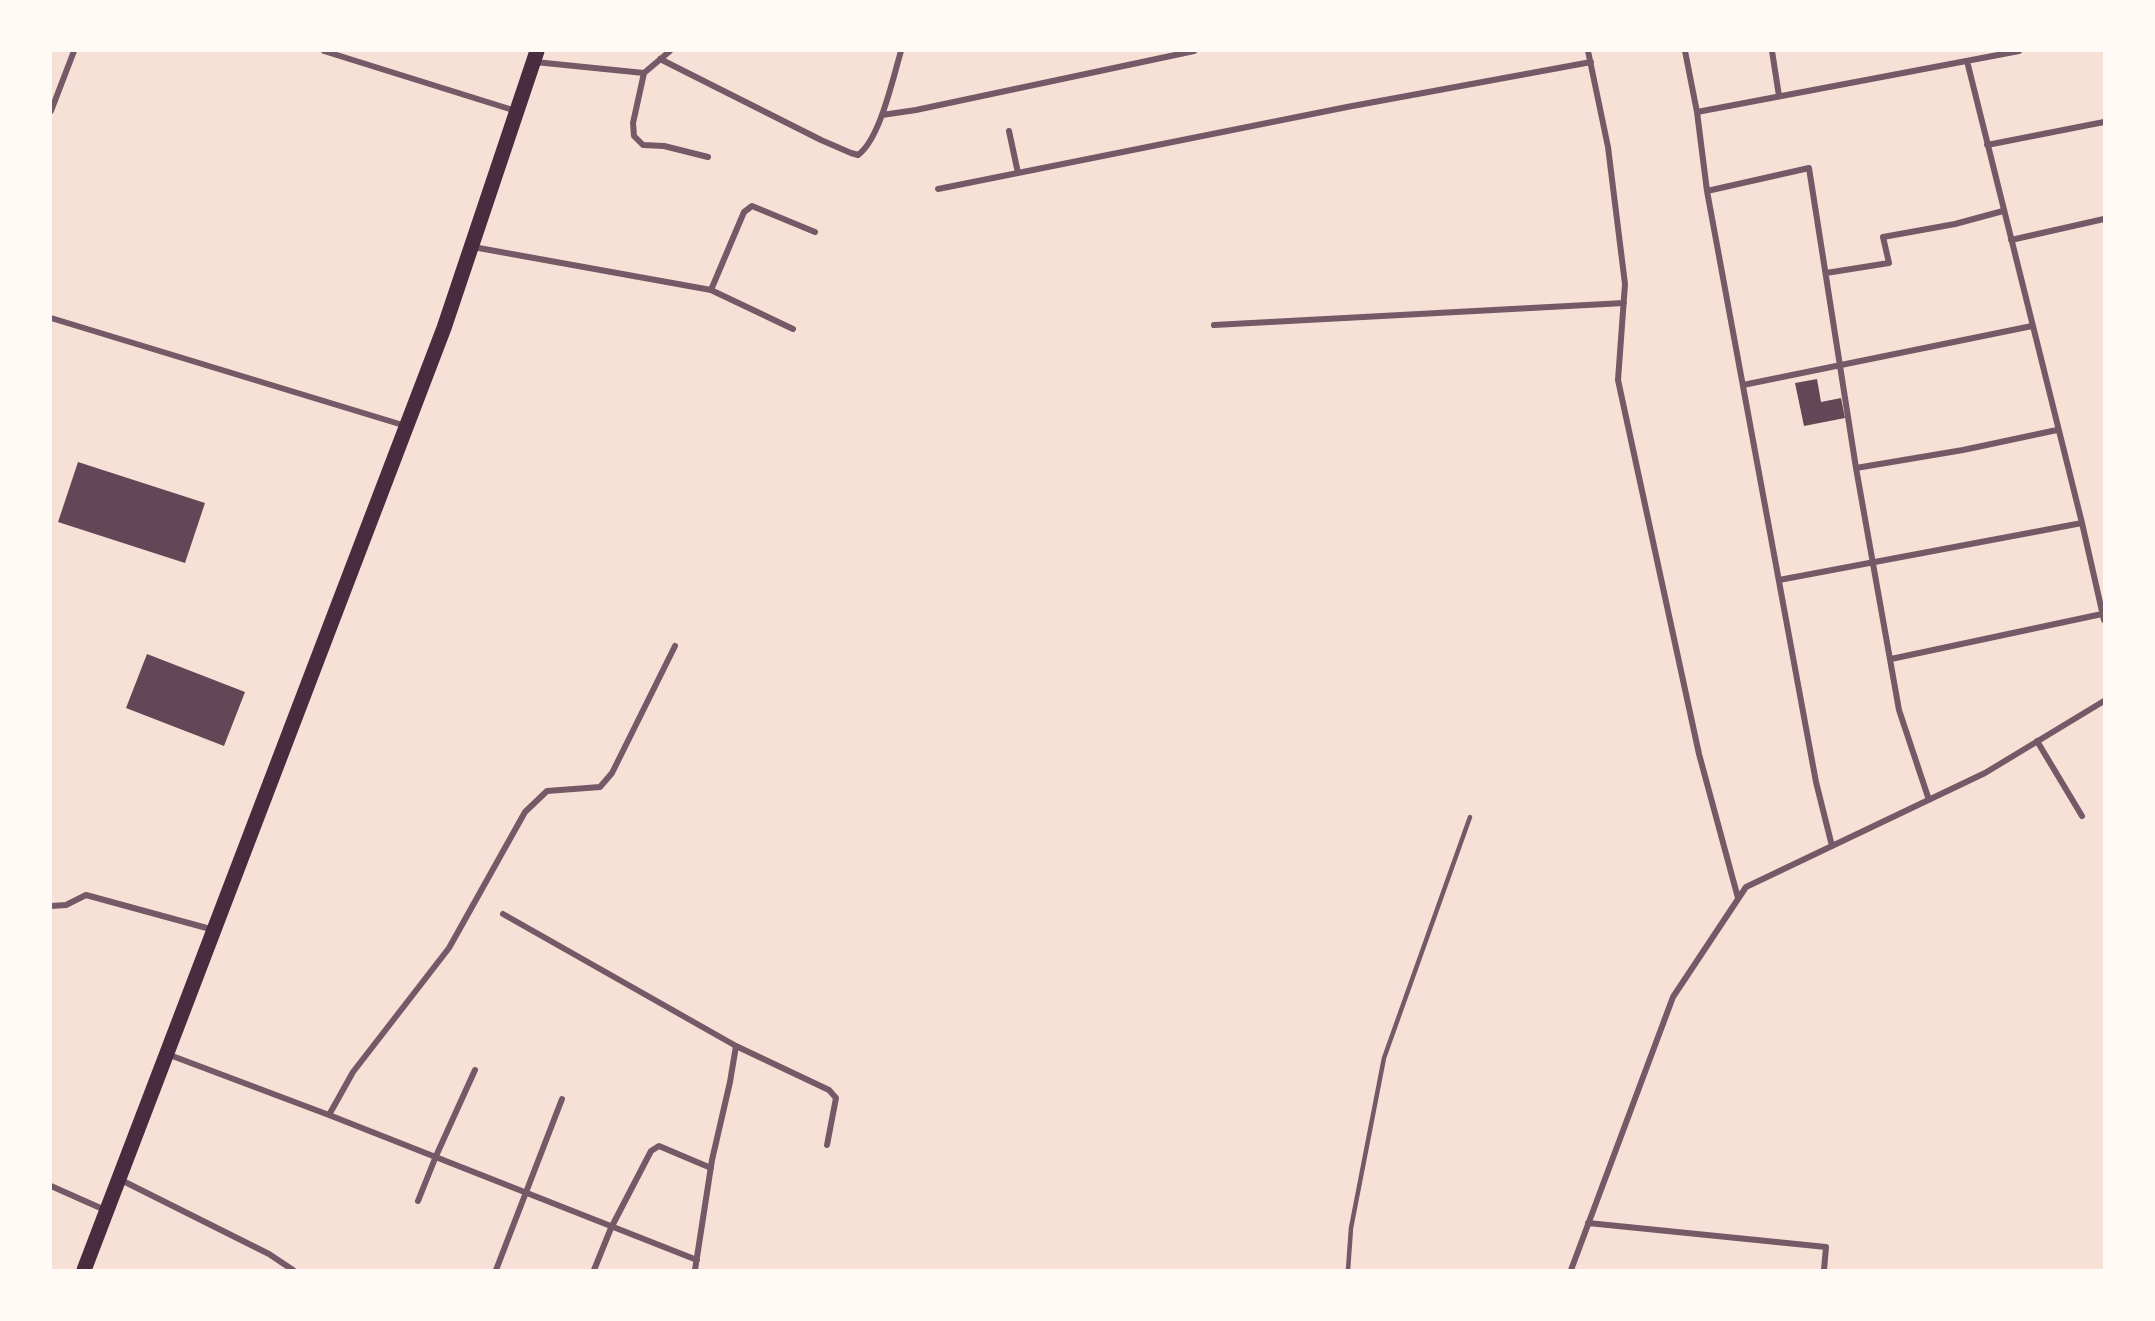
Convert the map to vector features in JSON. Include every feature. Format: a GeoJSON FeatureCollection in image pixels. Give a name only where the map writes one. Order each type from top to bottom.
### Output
{"type":"FeatureCollection","features":[{"type":"Feature","properties":{"kind":"main road"},"geometry":{"type":"LineString","coordinates":[[84,1270],[444,328],[535,56]]}},
{"type":"Feature","properties":{"kind":"street"},"geometry":{"type":"LineString","coordinates":[[51,111],[74,51]]}},
{"type":"Feature","properties":{"kind":"street"},"geometry":{"type":"LineString","coordinates":[[324,51],[517,111]]}},
{"type":"Feature","properties":{"kind":"street"},"geometry":{"type":"LineString","coordinates":[[670,51],[644,73],[633,123],[633,136],[643,145],[664,146],[708,157]]}},
{"type":"Feature","properties":{"kind":"street"},"geometry":{"type":"LineString","coordinates":[[660,59],[740,100],[851,153],[858,154],[867,149],[882,115],[901,51]]}},
{"type":"Feature","properties":{"kind":"street"},"geometry":{"type":"LineString","coordinates":[[882,115],[916,110],[1173,53],[1194,51]]}},
{"type":"Feature","properties":{"kind":"street"},"geometry":{"type":"LineString","coordinates":[[1588,51],[1608,147],[1625,285],[1618,380],[1699,754],[1738,898]]}},
{"type":"Feature","properties":{"kind":"street"},"geometry":{"type":"LineString","coordinates":[[1685,51],[1707,191],[1816,782],[1832,846]]}},
{"type":"Feature","properties":{"kind":"street"},"geometry":{"type":"LineString","coordinates":[[1772,51],[1779,96]]}},
{"type":"Feature","properties":{"kind":"street"},"geometry":{"type":"LineString","coordinates":[[1696,112],[2019,51]]}},
{"type":"Feature","properties":{"kind":"street"},"geometry":{"type":"LineString","coordinates":[[535,56],[644,73]]}},
{"type":"Feature","properties":{"kind":"street"},"geometry":{"type":"LineString","coordinates":[[938,189],[1347,107],[1591,62]]}},
{"type":"Feature","properties":{"kind":"street"},"geometry":{"type":"LineString","coordinates":[[1890,659],[2103,617],[2082,523],[1967,62]]}},
{"type":"Feature","properties":{"kind":"street"},"geometry":{"type":"LineString","coordinates":[[1987,145],[2104,122]]}},
{"type":"Feature","properties":{"kind":"street"},"geometry":{"type":"LineString","coordinates":[[1009,131],[1018,173]]}},
{"type":"Feature","properties":{"kind":"street"},"geometry":{"type":"LineString","coordinates":[[1707,191],[1809,168],[1856,468],[1899,710],[1929,800]]}},
{"type":"Feature","properties":{"kind":"street"},"geometry":{"type":"LineString","coordinates":[[711,290],[744,212],[752,206],[815,232]]}},
{"type":"Feature","properties":{"kind":"street"},"geometry":{"type":"LineString","coordinates":[[1826,273],[1889,263],[1882,237],[1955,224],[2003,211]]}},
{"type":"Feature","properties":{"kind":"street"},"geometry":{"type":"LineString","coordinates":[[2011,240],[2104,219]]}},
{"type":"Feature","properties":{"kind":"street"},"geometry":{"type":"LineString","coordinates":[[471,247],[711,290],[793,329]]}},
{"type":"Feature","properties":{"kind":"street"},"geometry":{"type":"LineString","coordinates":[[1214,325],[1624,303]]}},
{"type":"Feature","properties":{"kind":"street"},"geometry":{"type":"LineString","coordinates":[[51,318],[407,426]]}},
{"type":"Feature","properties":{"kind":"street"},"geometry":{"type":"LineString","coordinates":[[1743,385],[2032,326]]}},
{"type":"Feature","properties":{"kind":"street"},"geometry":{"type":"LineString","coordinates":[[1856,468],[1963,450],[2057,430]]}},
{"type":"Feature","properties":{"kind":"street"},"geometry":{"type":"LineString","coordinates":[[1779,580],[2082,523]]}},
{"type":"Feature","properties":{"kind":"street"},"geometry":{"type":"LineString","coordinates":[[329,1114],[353,1072],[449,948],[525,812],[547,790],[600,788],[612,773],[675,646]]}},
{"type":"Feature","properties":{"kind":"street"},"geometry":{"type":"LineString","coordinates":[[1571,1270],[1672,997],[1746,887],[1985,773],[2104,701]]}},
{"type":"Feature","properties":{"kind":"street"},"geometry":{"type":"LineString","coordinates":[[2037,741],[2082,816]]}},
{"type":"Feature","properties":{"kind":"street"},"geometry":{"type":"LineString","coordinates":[[51,906],[66,905],[86,895],[214,930]]}},
{"type":"Feature","properties":{"kind":"street"},"geometry":{"type":"LineString","coordinates":[[503,914],[736,1046],[829,1090],[836,1098],[827,1145]]}},
{"type":"Feature","properties":{"kind":"street"},"geometry":{"type":"LineString","coordinates":[[695,1270],[711,1167],[736,1046]]}},
{"type":"Feature","properties":{"kind":"street"},"geometry":{"type":"LineString","coordinates":[[167,1054],[329,1114],[611,1228],[697,1260]]}},
{"type":"Feature","properties":{"kind":"street"},"geometry":{"type":"LineString","coordinates":[[418,1200],[475,1070]]}},
{"type":"Feature","properties":{"kind":"street"},"geometry":{"type":"LineString","coordinates":[[496,1270],[562,1099]]}},
{"type":"Feature","properties":{"kind":"street"},"geometry":{"type":"LineString","coordinates":[[594,1270],[611,1228],[651,1151],[659,1146],[711,1167]]}},
{"type":"Feature","properties":{"kind":"street"},"geometry":{"type":"LineString","coordinates":[[119,1179],[269,1254],[293,1270]]}},
{"type":"Feature","properties":{"kind":"street"},"geometry":{"type":"LineString","coordinates":[[51,1186],[107,1211]]}},
{"type":"Feature","properties":{"kind":"street"},"geometry":{"type":"LineString","coordinates":[[1588,1223],[1826,1247],[1824,1270]]}},
{"type":"Feature","properties":{"kind":"lane"},"geometry":{"type":"LineString","coordinates":[[1348,1270],[1351,1228],[1384,1058],[1470,817]]}},
{"type":"Feature","properties":{"kind":"building"},"geometry":{"type":"Polygon","coordinates":[[[1817,379],[1821,402],[1841,398],[1845,418],[1804,426],[1795,383],[1817,379]]]}},
{"type":"Feature","properties":{"kind":"building"},"geometry":{"type":"Polygon","coordinates":[[[78,462],[205,503],[185,563],[58,522],[78,462]]]}},
{"type":"Feature","properties":{"kind":"building"},"geometry":{"type":"Polygon","coordinates":[[[147,654],[245,692],[224,746],[126,708],[147,654]]]}}]}
